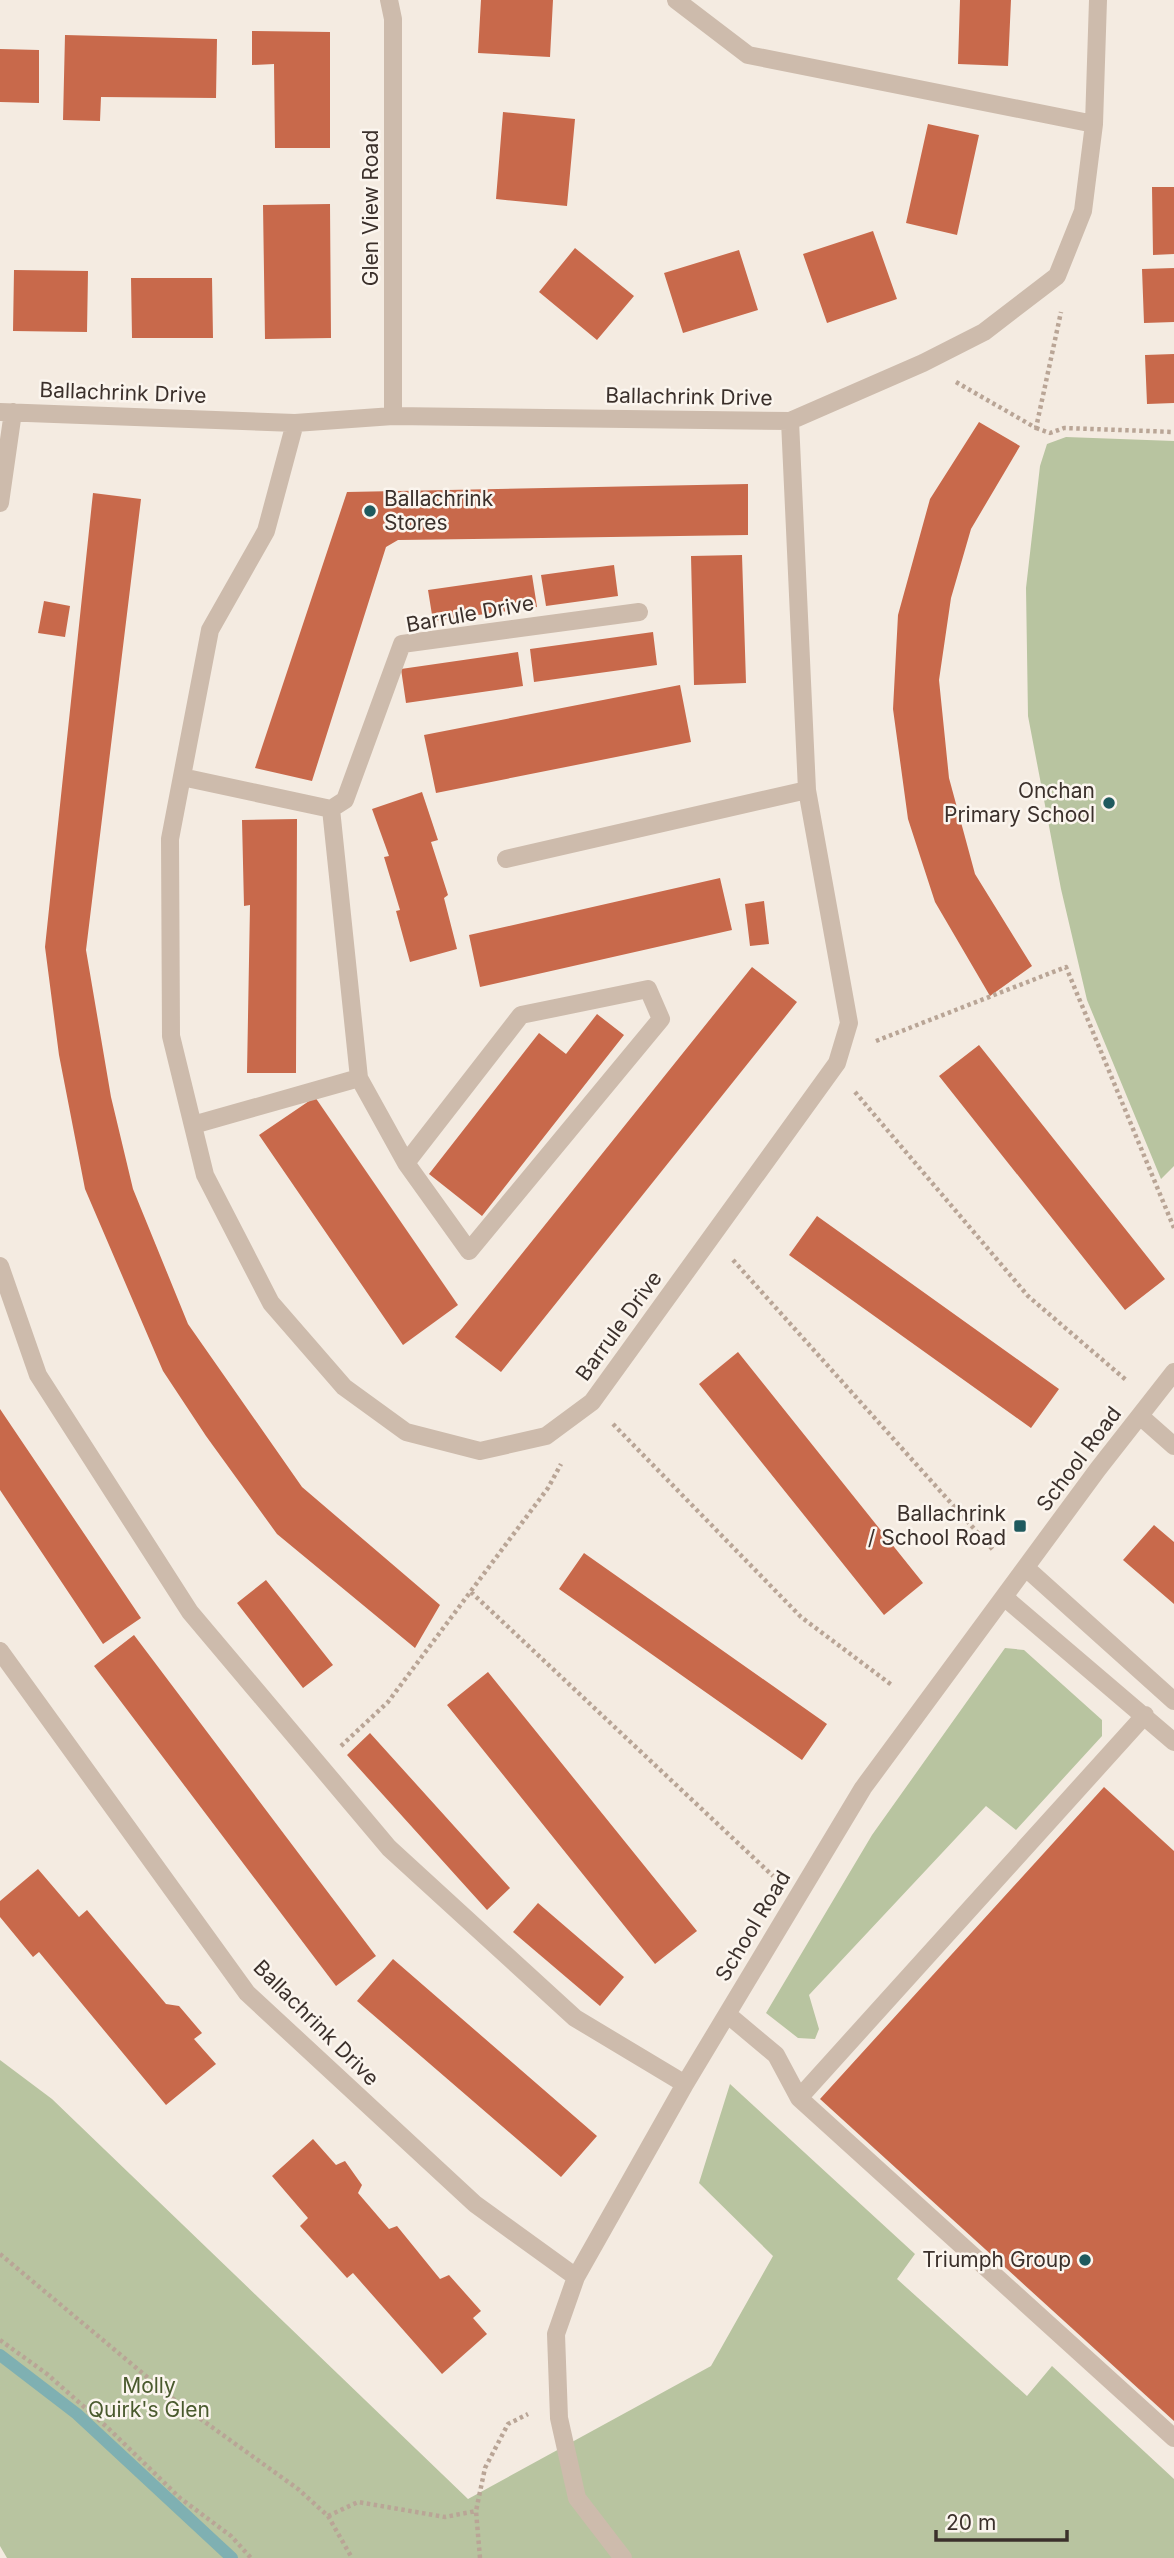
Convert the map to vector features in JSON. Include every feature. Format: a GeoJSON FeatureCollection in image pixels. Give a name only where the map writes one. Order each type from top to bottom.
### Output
{"type":"FeatureCollection","features":[{"type":"Feature","properties":{"kind":"street","name":"Glen View Road"},"geometry":{"type":"LineString","coordinates":[[389,0],[393,19],[393,416]]}},
{"type":"Feature","properties":{"kind":"street"},"geometry":{"type":"LineString","coordinates":[[676,0],[748,55],[1094,124]]}},
{"type":"Feature","properties":{"kind":"street","name":"Ballachrink Drive"},"geometry":{"type":"LineString","coordinates":[[6,412],[295,423],[393,416],[790,421],[923,363],[984,332],[1056,276],[1083,211],[1094,124],[1098,0]]}},
{"type":"Feature","properties":{"kind":"street"},"geometry":{"type":"LineString","coordinates":[[0,503],[6,412]]}},
{"type":"Feature","properties":{"kind":"street","name":"Barrule Drive"},"geometry":{"type":"LineString","coordinates":[[295,423],[266,531],[210,630],[170,839],[171,1036],[205,1175],[271,1303],[344,1387],[406,1432],[480,1451],[546,1436],[592,1402],[837,1061],[849,1023],[807,790],[790,421]]}},
{"type":"Feature","properties":{"kind":"street","name":"Barrule Drive"},"geometry":{"type":"LineString","coordinates":[[331,810],[345,800],[402,644],[639,612]]}},
{"type":"Feature","properties":{"kind":"street"},"geometry":{"type":"LineString","coordinates":[[182,777],[331,810],[359,1078],[406,1163],[470,1251],[661,1018],[648,989],[521,1015],[406,1163]]}},
{"type":"Feature","properties":{"kind":"street"},"geometry":{"type":"LineString","coordinates":[[506,859],[807,790]]}},
{"type":"Feature","properties":{"kind":"street"},"geometry":{"type":"LineString","coordinates":[[193,1125],[359,1078]]}},
{"type":"Feature","properties":{"kind":"street"},"geometry":{"type":"LineString","coordinates":[[0,1266],[38,1375],[190,1612],[389,1848],[575,2018],[685,2084]]}},
{"type":"Feature","properties":{"kind":"street","name":"School Road"},"geometry":{"type":"LineString","coordinates":[[623,2558],[577,2498],[559,2418],[556,2334],[576,2277],[685,2084],[863,1788],[1174,1372]]}},
{"type":"Feature","properties":{"kind":"street"},"geometry":{"type":"LineString","coordinates":[[1140,1416],[1174,1446]]}},
{"type":"Feature","properties":{"kind":"street"},"geometry":{"type":"LineString","coordinates":[[1026,1568],[1174,1700]]}},
{"type":"Feature","properties":{"kind":"street"},"geometry":{"type":"LineString","coordinates":[[1004,1597],[1174,1742]]}},
{"type":"Feature","properties":{"kind":"street","name":"Ballachrink Drive"},"geometry":{"type":"LineString","coordinates":[[0,1651],[247,1993],[475,2204],[576,2277]]}},
{"type":"Feature","properties":{"kind":"street"},"geometry":{"type":"LineString","coordinates":[[799,2098],[1145,1715]]}},
{"type":"Feature","properties":{"kind":"street"},"geometry":{"type":"LineString","coordinates":[[727,2014],[776,2055],[799,2098],[1174,2438]]}},
{"type":"Feature","properties":{"kind":"path"},"geometry":{"type":"LineString","coordinates":[[1036,428],[1062,317],[1056,276]]}},
{"type":"Feature","properties":{"kind":"path"},"geometry":{"type":"LineString","coordinates":[[923,363],[1036,428],[1050,433],[1064,428],[1174,432]]}},
{"type":"Feature","properties":{"kind":"path"},"geometry":{"type":"LineString","coordinates":[[1126,1380],[1028,1296],[837,1061],[1066,967],[1174,1228]]}},
{"type":"Feature","properties":{"kind":"path"},"geometry":{"type":"LineString","coordinates":[[713,1237],[994,1551]]}},
{"type":"Feature","properties":{"kind":"path"},"geometry":{"type":"LineString","coordinates":[[592,1402],[801,1617],[893,1686]]}},
{"type":"Feature","properties":{"kind":"path"},"geometry":{"type":"LineString","coordinates":[[320,1766],[388,1702],[548,1488],[567,1451]]}},
{"type":"Feature","properties":{"kind":"path"},"geometry":{"type":"LineString","coordinates":[[471,1592],[774,1877]]}},
{"type":"Feature","properties":{"kind":"path"},"geometry":{"type":"LineString","coordinates":[[0,2254],[177,2402],[298,2489],[328,2516],[352,2558]]}},
{"type":"Feature","properties":{"kind":"path"},"geometry":{"type":"LineString","coordinates":[[0,2340],[47,2374],[108,2428],[180,2498],[231,2536],[251,2558]]}},
{"type":"Feature","properties":{"kind":"path"},"geometry":{"type":"LineString","coordinates":[[480,2558],[476,2511],[485,2468],[508,2424]]}},
{"type":"Feature","properties":{"kind":"path"},"geometry":{"type":"LineString","coordinates":[[328,2516],[358,2502],[445,2517],[476,2511]]}},
{"type":"Feature","properties":{"kind":"green space","name":"Onchan Primary School"},"geometry":{"type":"Polygon","coordinates":[[[1066,437],[1174,441],[1174,1166],[1161,1179],[1087,1000],[1061,889],[1028,716],[1026,588],[1040,466],[1047,444],[1066,437]]]}},
{"type":"Feature","properties":{"kind":"green space"},"geometry":{"type":"Polygon","coordinates":[[[1005,1648],[1024,1650],[1102,1720],[1102,1736],[1016,1830],[986,1806],[809,1995],[819,2029],[815,2039],[798,2038],[766,2013],[872,1835],[1005,1648]]]}},
{"type":"Feature","properties":{"kind":"green space","name":"Molly Quirk's Glen"},"geometry":{"type":"Polygon","coordinates":[[[0,2060],[52,2099],[468,2499],[711,2366],[773,2256],[699,2183],[730,2084],[915,2254],[897,2279],[1027,2396],[1052,2366],[1174,2479],[1174,2558],[7,2558],[0,2546],[0,2060]]]}},
{"type":"Feature","properties":{"kind":"building"},"geometry":{"type":"Polygon","coordinates":[[[481,0],[553,0],[550,57],[478,53],[481,0]]]}},
{"type":"Feature","properties":{"kind":"building"},"geometry":{"type":"Polygon","coordinates":[[[960,0],[1011,0],[1008,66],[958,64],[960,0]]]}},
{"type":"Feature","properties":{"kind":"building"},"geometry":{"type":"Polygon","coordinates":[[[252,31],[330,32],[330,148],[275,148],[274,64],[252,65],[252,31]]]}},
{"type":"Feature","properties":{"kind":"building"},"geometry":{"type":"Polygon","coordinates":[[[65,35],[217,39],[216,98],[101,97],[100,121],[63,120],[65,35]]]}},
{"type":"Feature","properties":{"kind":"building"},"geometry":{"type":"Polygon","coordinates":[[[0,49],[39,50],[39,103],[0,102],[0,49]]]}},
{"type":"Feature","properties":{"kind":"building"},"geometry":{"type":"Polygon","coordinates":[[[503,112],[575,119],[567,206],[496,199],[503,112]]]}},
{"type":"Feature","properties":{"kind":"building"},"geometry":{"type":"Polygon","coordinates":[[[928,124],[979,135],[957,235],[906,223],[928,124]]]}},
{"type":"Feature","properties":{"kind":"building"},"geometry":{"type":"Polygon","coordinates":[[[1152,187],[1174,187],[1174,254],[1153,255],[1152,187]]]}},
{"type":"Feature","properties":{"kind":"building"},"geometry":{"type":"Polygon","coordinates":[[[330,204],[331,338],[265,339],[263,205],[330,204]]]}},
{"type":"Feature","properties":{"kind":"building"},"geometry":{"type":"Polygon","coordinates":[[[873,231],[897,299],[827,323],[803,254],[873,231]]]}},
{"type":"Feature","properties":{"kind":"building"},"geometry":{"type":"Polygon","coordinates":[[[575,248],[634,296],[597,340],[539,292],[575,248]]]}},
{"type":"Feature","properties":{"kind":"building"},"geometry":{"type":"Polygon","coordinates":[[[739,250],[758,310],[683,333],[664,273],[739,250]]]}},
{"type":"Feature","properties":{"kind":"building"},"geometry":{"type":"Polygon","coordinates":[[[1174,268],[1174,322],[1144,323],[1142,269],[1174,268]]]}},
{"type":"Feature","properties":{"kind":"building"},"geometry":{"type":"Polygon","coordinates":[[[14,270],[88,271],[87,332],[13,331],[14,270]]]}},
{"type":"Feature","properties":{"kind":"building"},"geometry":{"type":"Polygon","coordinates":[[[131,278],[212,278],[213,338],[132,338],[131,278]]]}},
{"type":"Feature","properties":{"kind":"building"},"geometry":{"type":"Polygon","coordinates":[[[1174,354],[1174,403],[1147,404],[1145,355],[1174,354]]]}},
{"type":"Feature","properties":{"kind":"building"},"geometry":{"type":"Polygon","coordinates":[[[979,422],[1020,446],[971,529],[951,598],[939,680],[949,778],[975,874],[1032,966],[990,996],[935,902],[908,819],[893,709],[898,615],[930,499],[979,422]]]}},
{"type":"Feature","properties":{"kind":"building"},"geometry":{"type":"Polygon","coordinates":[[[748,484],[748,535],[398,540],[386,547],[312,781],[255,768],[347,492],[748,484]]]}},
{"type":"Feature","properties":{"kind":"building"},"geometry":{"type":"Polygon","coordinates":[[[93,493],[141,499],[86,950],[111,1097],[133,1189],[188,1324],[302,1487],[440,1605],[415,1648],[277,1534],[206,1436],[163,1371],[85,1189],[59,1055],[45,947],[93,493]]]}},
{"type":"Feature","properties":{"kind":"building"},"geometry":{"type":"Polygon","coordinates":[[[742,555],[746,683],[694,685],[691,556],[742,555]]]}},
{"type":"Feature","properties":{"kind":"building"},"geometry":{"type":"Polygon","coordinates":[[[614,565],[618,596],[546,606],[541,575],[614,565]]]}},
{"type":"Feature","properties":{"kind":"building"},"geometry":{"type":"Polygon","coordinates":[[[532,575],[537,607],[433,621],[428,590],[532,575]]]}},
{"type":"Feature","properties":{"kind":"building"},"geometry":{"type":"Polygon","coordinates":[[[44,601],[70,606],[65,637],[38,633],[44,601]]]}},
{"type":"Feature","properties":{"kind":"building"},"geometry":{"type":"Polygon","coordinates":[[[653,632],[657,665],[534,682],[530,649],[653,632]]]}},
{"type":"Feature","properties":{"kind":"building"},"geometry":{"type":"Polygon","coordinates":[[[518,652],[523,686],[406,703],[401,669],[518,652]]]}},
{"type":"Feature","properties":{"kind":"building"},"geometry":{"type":"Polygon","coordinates":[[[680,685],[691,742],[436,793],[424,735],[680,685]]]}},
{"type":"Feature","properties":{"kind":"building"},"geometry":{"type":"Polygon","coordinates":[[[422,792],[438,840],[431,842],[448,895],[444,898],[457,949],[410,962],[396,911],[400,910],[384,857],[389,856],[372,809],[422,792]]]}},
{"type":"Feature","properties":{"kind":"building"},"geometry":{"type":"Polygon","coordinates":[[[297,819],[296,1073],[247,1073],[250,905],[244,906],[242,820],[297,819]]]}},
{"type":"Feature","properties":{"kind":"building"},"geometry":{"type":"Polygon","coordinates":[[[720,878],[732,930],[480,987],[469,935],[720,878]]]}},
{"type":"Feature","properties":{"kind":"building"},"geometry":{"type":"Polygon","coordinates":[[[764,901],[769,944],[750,946],[745,904],[764,901]]]}},
{"type":"Feature","properties":{"kind":"building"},"geometry":{"type":"Polygon","coordinates":[[[752,967],[797,1002],[501,1372],[455,1337],[752,967]]]}},
{"type":"Feature","properties":{"kind":"building"},"geometry":{"type":"Polygon","coordinates":[[[597,1014],[624,1035],[482,1216],[429,1174],[539,1033],[566,1054],[597,1014]]]}},
{"type":"Feature","properties":{"kind":"building"},"geometry":{"type":"Polygon","coordinates":[[[979,1045],[1165,1279],[1125,1310],[939,1076],[979,1045]]]}},
{"type":"Feature","properties":{"kind":"building"},"geometry":{"type":"Polygon","coordinates":[[[315,1097],[458,1305],[403,1345],[259,1135],[315,1097]]]}},
{"type":"Feature","properties":{"kind":"building"},"geometry":{"type":"Polygon","coordinates":[[[817,1216],[1059,1389],[1031,1428],[789,1255],[817,1216]]]}},
{"type":"Feature","properties":{"kind":"building"},"geometry":{"type":"Polygon","coordinates":[[[738,1352],[923,1583],[884,1615],[699,1384],[738,1352]]]}},
{"type":"Feature","properties":{"kind":"building"},"geometry":{"type":"Polygon","coordinates":[[[0,1409],[141,1618],[103,1644],[0,1490],[0,1409]]]}},
{"type":"Feature","properties":{"kind":"building"},"geometry":{"type":"Polygon","coordinates":[[[1154,1525],[1174,1542],[1174,1604],[1123,1560],[1154,1525]]]}},
{"type":"Feature","properties":{"kind":"building"},"geometry":{"type":"Polygon","coordinates":[[[584,1553],[827,1724],[802,1760],[559,1589],[584,1553]]]}},
{"type":"Feature","properties":{"kind":"building"},"geometry":{"type":"Polygon","coordinates":[[[266,1580],[333,1665],[303,1688],[237,1603],[266,1580]]]}},
{"type":"Feature","properties":{"kind":"building"},"geometry":{"type":"Polygon","coordinates":[[[134,1635],[376,1956],[336,1986],[94,1666],[134,1635]]]}},
{"type":"Feature","properties":{"kind":"building"},"geometry":{"type":"Polygon","coordinates":[[[488,1672],[697,1931],[655,1964],[447,1705],[488,1672]]]}},
{"type":"Feature","properties":{"kind":"building"},"geometry":{"type":"Polygon","coordinates":[[[370,1733],[510,1888],[487,1910],[347,1755],[370,1733]]]}},
{"type":"Feature","properties":{"kind":"building","name":"Triumph Group"},"geometry":{"type":"Polygon","coordinates":[[[1104,1787],[1174,1851],[1174,2421],[820,2099],[1104,1787]]]}},
{"type":"Feature","properties":{"kind":"building"},"geometry":{"type":"Polygon","coordinates":[[[38,1869],[79,1917],[87,1910],[166,2004],[179,2006],[202,2033],[194,2039],[216,2064],[166,2105],[39,1952],[33,1957],[0,1917],[0,1901],[38,1869]]]}},
{"type":"Feature","properties":{"kind":"building"},"geometry":{"type":"Polygon","coordinates":[[[538,1903],[624,1977],[600,2006],[513,1932],[538,1903]]]}},
{"type":"Feature","properties":{"kind":"building"},"geometry":{"type":"Polygon","coordinates":[[[393,1959],[597,2136],[561,2177],[357,2001],[393,1959]]]}},
{"type":"Feature","properties":{"kind":"building"},"geometry":{"type":"Polygon","coordinates":[[[313,2139],[336,2165],[345,2161],[362,2185],[358,2193],[389,2229],[397,2226],[440,2279],[449,2275],[481,2311],[473,2318],[487,2334],[442,2374],[353,2273],[347,2278],[300,2226],[308,2218],[272,2176],[313,2139]]]}},
{"type":"Feature","properties":{"kind":"waterway"},"geometry":{"type":"LineString","coordinates":[[0,2355],[77,2414],[232,2558]]}},
{"type":"Feature","properties":{"kind":"place","name":"Ballachrink Stores"},"geometry":{"type":"Point","coordinates":[370,511]}},
{"type":"Feature","properties":{"kind":"place","name":"Onchan Primary School"},"geometry":{"type":"Point","coordinates":[1109,803]}},
{"type":"Feature","properties":{"kind":"place","name":"Ballachrink / School Road"},"geometry":{"type":"Point","coordinates":[1020,1526]}},
{"type":"Feature","properties":{"kind":"place","name":"Triumph Group"},"geometry":{"type":"Point","coordinates":[1085,2260]}}]}
